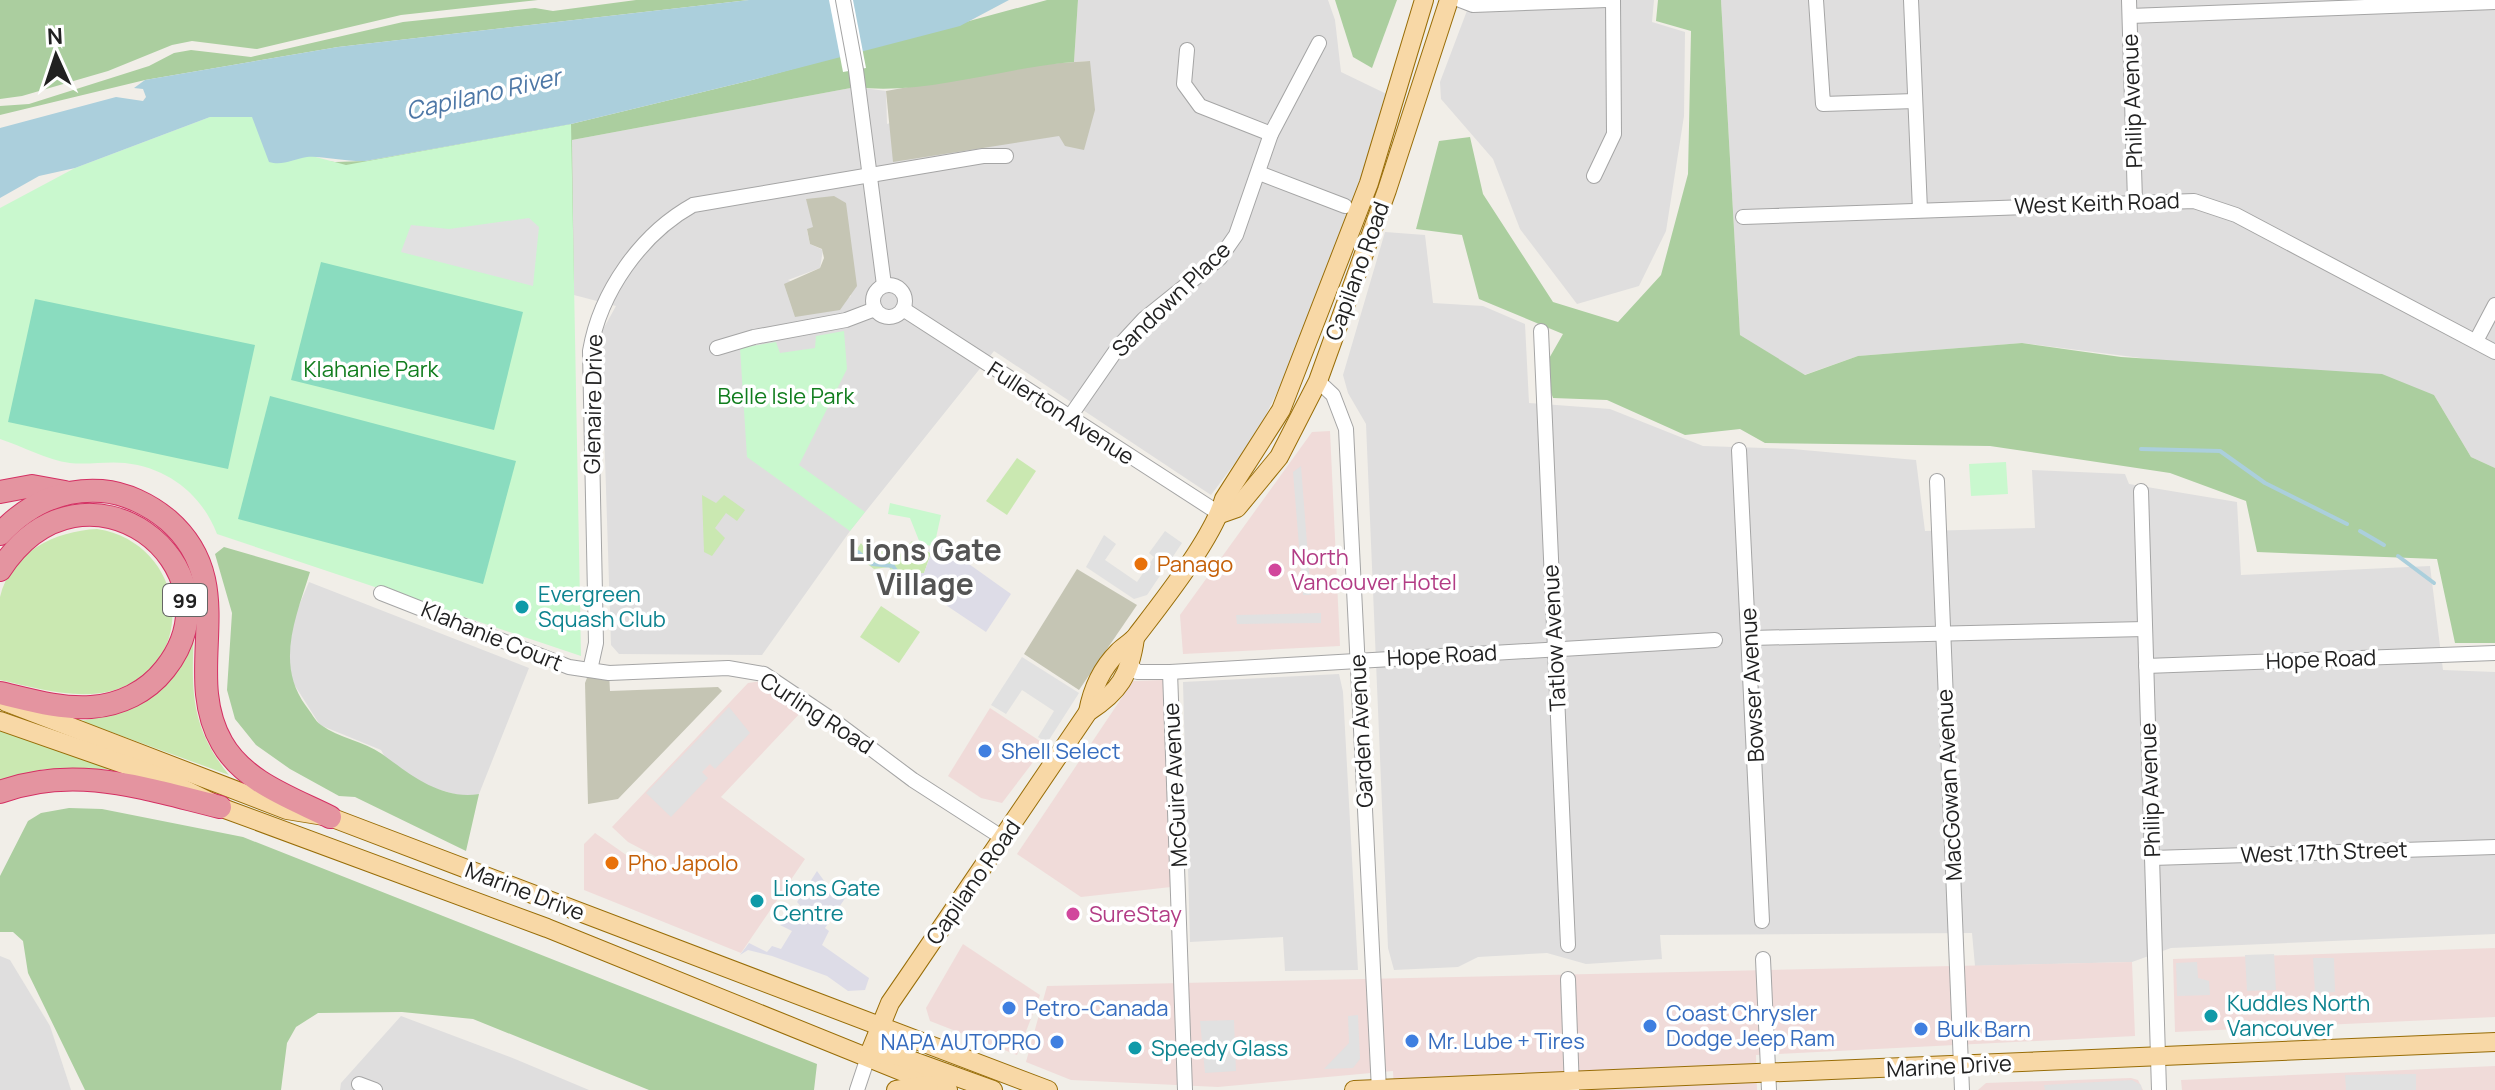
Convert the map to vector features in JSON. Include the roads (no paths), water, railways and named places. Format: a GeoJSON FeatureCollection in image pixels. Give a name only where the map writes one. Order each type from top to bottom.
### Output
{"type":"FeatureCollection","features":[{"type":"Feature","properties":{"kind":"highway"},"geometry":{"type":"LineString","coordinates":[[0,492],[32,486],[66,492],[108,492],[136,500],[161,514],[183,535],[202,569],[208,590],[207,695],[223,745],[259,781],[330,817]]}},
{"type":"Feature","properties":{"kind":"highway"},"geometry":{"type":"LineString","coordinates":[[0,534],[35,504],[66,492]]}},
{"type":"Feature","properties":{"kind":"highway","name":"99"},"geometry":{"type":"LineString","coordinates":[[0,570],[19,545],[48,524],[81,514],[117,518],[149,534],[173,562],[183,586],[186,613],[184,631],[170,664],[158,678],[129,698],[76,707],[0,696]]}},
{"type":"Feature","properties":{"kind":"highway"},"geometry":{"type":"LineString","coordinates":[[0,792],[47,779],[81,777],[132,785],[220,807]]}},
{"type":"Feature","properties":{"kind":"main road","name":"Capilano Road"},"geometry":{"type":"LineString","coordinates":[[1088,712],[1093,689],[1116,653],[1135,638],[1220,514],[1224,499],[1281,410],[1369,183],[1424,0]]}},
{"type":"Feature","properties":{"kind":"main road","name":"Capilano Road"},"geometry":{"type":"LineString","coordinates":[[1220,514],[1237,508],[1279,457],[1318,381],[1387,190],[1449,0]]}},
{"type":"Feature","properties":{"kind":"main road"},"geometry":{"type":"LineString","coordinates":[[1318,381],[1314,367],[1341,284],[1339,265]]}},
{"type":"Feature","properties":{"kind":"main road"},"geometry":{"type":"LineString","coordinates":[[1132,666],[1135,638]]}},
{"type":"Feature","properties":{"kind":"main road","name":"Capilano Road"},"geometry":{"type":"LineString","coordinates":[[868,1057],[891,1001],[1088,712],[1110,697],[1132,666]]}},
{"type":"Feature","properties":{"kind":"main road","name":"Marine Drive"},"geometry":{"type":"LineString","coordinates":[[0,696],[287,810],[330,817],[1048,1090]]}},
{"type":"Feature","properties":{"kind":"main road","name":"Marine Drive"},"geometry":{"type":"LineString","coordinates":[[0,721],[155,775],[220,807],[547,928],[941,1088]]}},
{"type":"Feature","properties":{"kind":"main road","name":"Marine Drive"},"geometry":{"type":"LineString","coordinates":[[1354,1090],[1768,1082],[1960,1066],[2495,1042]]}},
{"type":"Feature","properties":{"kind":"main road"},"geometry":{"type":"LineString","coordinates":[[868,1057],[879,1053],[899,1056],[967,1084],[993,1090]]}},
{"type":"Feature","properties":{"kind":"main road"},"geometry":{"type":"LineString","coordinates":[[896,1090],[941,1088]]}},
{"type":"Feature","properties":{"kind":"street"},"geometry":{"type":"LineString","coordinates":[[843,0],[856,70],[884,285]]}},
{"type":"Feature","properties":{"kind":"street"},"geometry":{"type":"LineString","coordinates":[[1460,0],[1473,5],[1607,0]]}},
{"type":"Feature","properties":{"kind":"street"},"geometry":{"type":"LineString","coordinates":[[1594,176],[1614,134],[1613,0]]}},
{"type":"Feature","properties":{"kind":"street"},"geometry":{"type":"LineString","coordinates":[[1816,0],[1823,104],[1915,101]]}},
{"type":"Feature","properties":{"kind":"street"},"geometry":{"type":"LineString","coordinates":[[1911,0],[1920,210]]}},
{"type":"Feature","properties":{"kind":"street","name":"Philip Avenue"},"geometry":{"type":"LineString","coordinates":[[2129,0],[2135,201]]}},
{"type":"Feature","properties":{"kind":"street"},"geometry":{"type":"LineString","coordinates":[[2130,16],[2495,2]]}},
{"type":"Feature","properties":{"kind":"street","name":"Sandown Place"},"geometry":{"type":"LineString","coordinates":[[1069,418],[1127,337],[1220,258],[1236,235],[1271,134],[1319,43]]}},
{"type":"Feature","properties":{"kind":"street"},"geometry":{"type":"LineString","coordinates":[[1187,50],[1184,84],[1200,106],[1271,134]]}},
{"type":"Feature","properties":{"kind":"street","name":"Glenaire Drive"},"geometry":{"type":"LineString","coordinates":[[598,671],[590,351],[598,312],[636,253],[673,216],[693,205],[983,156],[1006,156]]}},
{"type":"Feature","properties":{"kind":"street"},"geometry":{"type":"LineString","coordinates":[[1259,173],[1345,206]]}},
{"type":"Feature","properties":{"kind":"street","name":"West Keith Road"},"geometry":{"type":"LineString","coordinates":[[1743,217],[2194,201],[2225,210],[2495,352]]}},
{"type":"Feature","properties":{"kind":"street"},"geometry":{"type":"LineString","coordinates":[[884,285],[895,286],[903,293],[903,309],[892,317],[882,316],[875,309],[874,295],[884,285]]}},
{"type":"Feature","properties":{"kind":"street"},"geometry":{"type":"LineString","coordinates":[[2476,341],[2495,305]]}},
{"type":"Feature","properties":{"kind":"street"},"geometry":{"type":"LineString","coordinates":[[717,348],[754,337],[846,320],[875,309]]}},
{"type":"Feature","properties":{"kind":"street","name":"Fullerton Avenue"},"geometry":{"type":"LineString","coordinates":[[903,309],[1220,514]]}},
{"type":"Feature","properties":{"kind":"street","name":"Tatlow Avenue"},"geometry":{"type":"LineString","coordinates":[[1541,331],[1568,945]]}},
{"type":"Feature","properties":{"kind":"street","name":"Garden Avenue"},"geometry":{"type":"LineString","coordinates":[[1318,381],[1333,395],[1346,429],[1379,1089]]}},
{"type":"Feature","properties":{"kind":"street","name":"Bowser Avenue"},"geometry":{"type":"LineString","coordinates":[[1739,450],[1751,638],[1762,921]]}},
{"type":"Feature","properties":{"kind":"street","name":"MacGowan Avenue"},"geometry":{"type":"LineString","coordinates":[[1937,481],[1962,1090]]}},
{"type":"Feature","properties":{"kind":"street","name":"Philip Avenue"},"geometry":{"type":"LineString","coordinates":[[2141,491],[2159,1090]]}},
{"type":"Feature","properties":{"kind":"street","name":"Klahanie Court"},"geometry":{"type":"LineString","coordinates":[[381,593],[545,659],[598,671]]}},
{"type":"Feature","properties":{"kind":"street"},"geometry":{"type":"LineString","coordinates":[[1751,638],[2145,629]]}},
{"type":"Feature","properties":{"kind":"street","name":"Hope Road"},"geometry":{"type":"LineString","coordinates":[[1132,666],[1137,672],[1170,672],[1715,640]]}},
{"type":"Feature","properties":{"kind":"street","name":"Hope Road"},"geometry":{"type":"LineString","coordinates":[[2146,666],[2495,653]]}},
{"type":"Feature","properties":{"kind":"street","name":"Curling Road"},"geometry":{"type":"LineString","coordinates":[[598,671],[728,668],[764,674],[913,780],[1003,838]]}},
{"type":"Feature","properties":{"kind":"street","name":"McGuire Avenue"},"geometry":{"type":"LineString","coordinates":[[1170,672],[1185,1090]]}},
{"type":"Feature","properties":{"kind":"street","name":"West 17th Street"},"geometry":{"type":"LineString","coordinates":[[2152,858],[2495,847]]}},
{"type":"Feature","properties":{"kind":"street"},"geometry":{"type":"LineString","coordinates":[[1763,959],[1768,1082]]}},
{"type":"Feature","properties":{"kind":"street"},"geometry":{"type":"LineString","coordinates":[[1568,979],[1572,1086]]}},
{"type":"Feature","properties":{"kind":"street"},"geometry":{"type":"LineString","coordinates":[[857,1090],[868,1057]]}},
{"type":"Feature","properties":{"kind":"street"},"geometry":{"type":"LineString","coordinates":[[359,1084],[375,1090]]}},
{"type":"Feature","properties":{"kind":"water","name":"Capilano River"},"geometry":{"type":"Polygon","coordinates":[[[749,0],[1009,0],[960,26],[752,80],[571,124],[365,161],[312,157],[283,163],[269,162],[252,117],[210,117],[75,168],[39,176],[0,198],[0,128],[116,97],[143,101],[146,97],[143,89],[134,88],[145,80],[338,47],[749,0]]]}},
{"type":"Feature","properties":{"kind":"waterway"},"geometry":{"type":"LineString","coordinates":[[2141,449],[2220,451],[2265,483],[2347,524]]}},
{"type":"Feature","properties":{"kind":"waterway"},"geometry":{"type":"LineString","coordinates":[[2360,531],[2384,545]]}},
{"type":"Feature","properties":{"kind":"waterway"},"geometry":{"type":"LineString","coordinates":[[858,552],[872,564],[893,566],[902,580]]}},
{"type":"Feature","properties":{"kind":"waterway"},"geometry":{"type":"LineString","coordinates":[[2398,556],[2434,583]]}},
{"type":"Feature","properties":{"kind":"place","name":"Panago"},"geometry":{"type":"Point","coordinates":[1141,564]}},
{"type":"Feature","properties":{"kind":"place","name":"North Vancouver Hotel"},"geometry":{"type":"Point","coordinates":[1275,570]}},
{"type":"Feature","properties":{"kind":"place","name":"Evergreen Squash Club"},"geometry":{"type":"Point","coordinates":[522,607]}},
{"type":"Feature","properties":{"kind":"place","name":"Shell Select"},"geometry":{"type":"Point","coordinates":[985,751]}},
{"type":"Feature","properties":{"kind":"place","name":"Pho Japolo"},"geometry":{"type":"Point","coordinates":[612,863]}},
{"type":"Feature","properties":{"kind":"place","name":"Lions Gate Centre"},"geometry":{"type":"Point","coordinates":[757,901]}},
{"type":"Feature","properties":{"kind":"place","name":"SureStay"},"geometry":{"type":"Point","coordinates":[1073,914]}},
{"type":"Feature","properties":{"kind":"place","name":"Petro-Canada"},"geometry":{"type":"Point","coordinates":[1009,1008]}},
{"type":"Feature","properties":{"kind":"place","name":"Kuddles North Vancouver"},"geometry":{"type":"Point","coordinates":[2211,1016]}},
{"type":"Feature","properties":{"kind":"place","name":"Coast Chrysler Dodge Jeep Ram"},"geometry":{"type":"Point","coordinates":[1650,1026]}},
{"type":"Feature","properties":{"kind":"place","name":"Bulk Barn"},"geometry":{"type":"Point","coordinates":[1921,1029]}},
{"type":"Feature","properties":{"kind":"place","name":"Mr. Lube + Tires"},"geometry":{"type":"Point","coordinates":[1412,1041]}},
{"type":"Feature","properties":{"kind":"place","name":"NAPA AUTOPRO"},"geometry":{"type":"Point","coordinates":[1057,1042]}},
{"type":"Feature","properties":{"kind":"place","name":"Speedy Glass"},"geometry":{"type":"Point","coordinates":[1135,1048]}},
{"type":"Feature","properties":{"kind":"district","name":"Lions Gate Village"},"geometry":{"type":"Point","coordinates":[925,566]}},
{"type":"Feature","properties":{"kind":"park label","name":"Klahanie Park"},"geometry":{"type":"Point","coordinates":[371,369]}},
{"type":"Feature","properties":{"kind":"park label","name":"Belle Isle Park"},"geometry":{"type":"Point","coordinates":[786,396]}}]}
